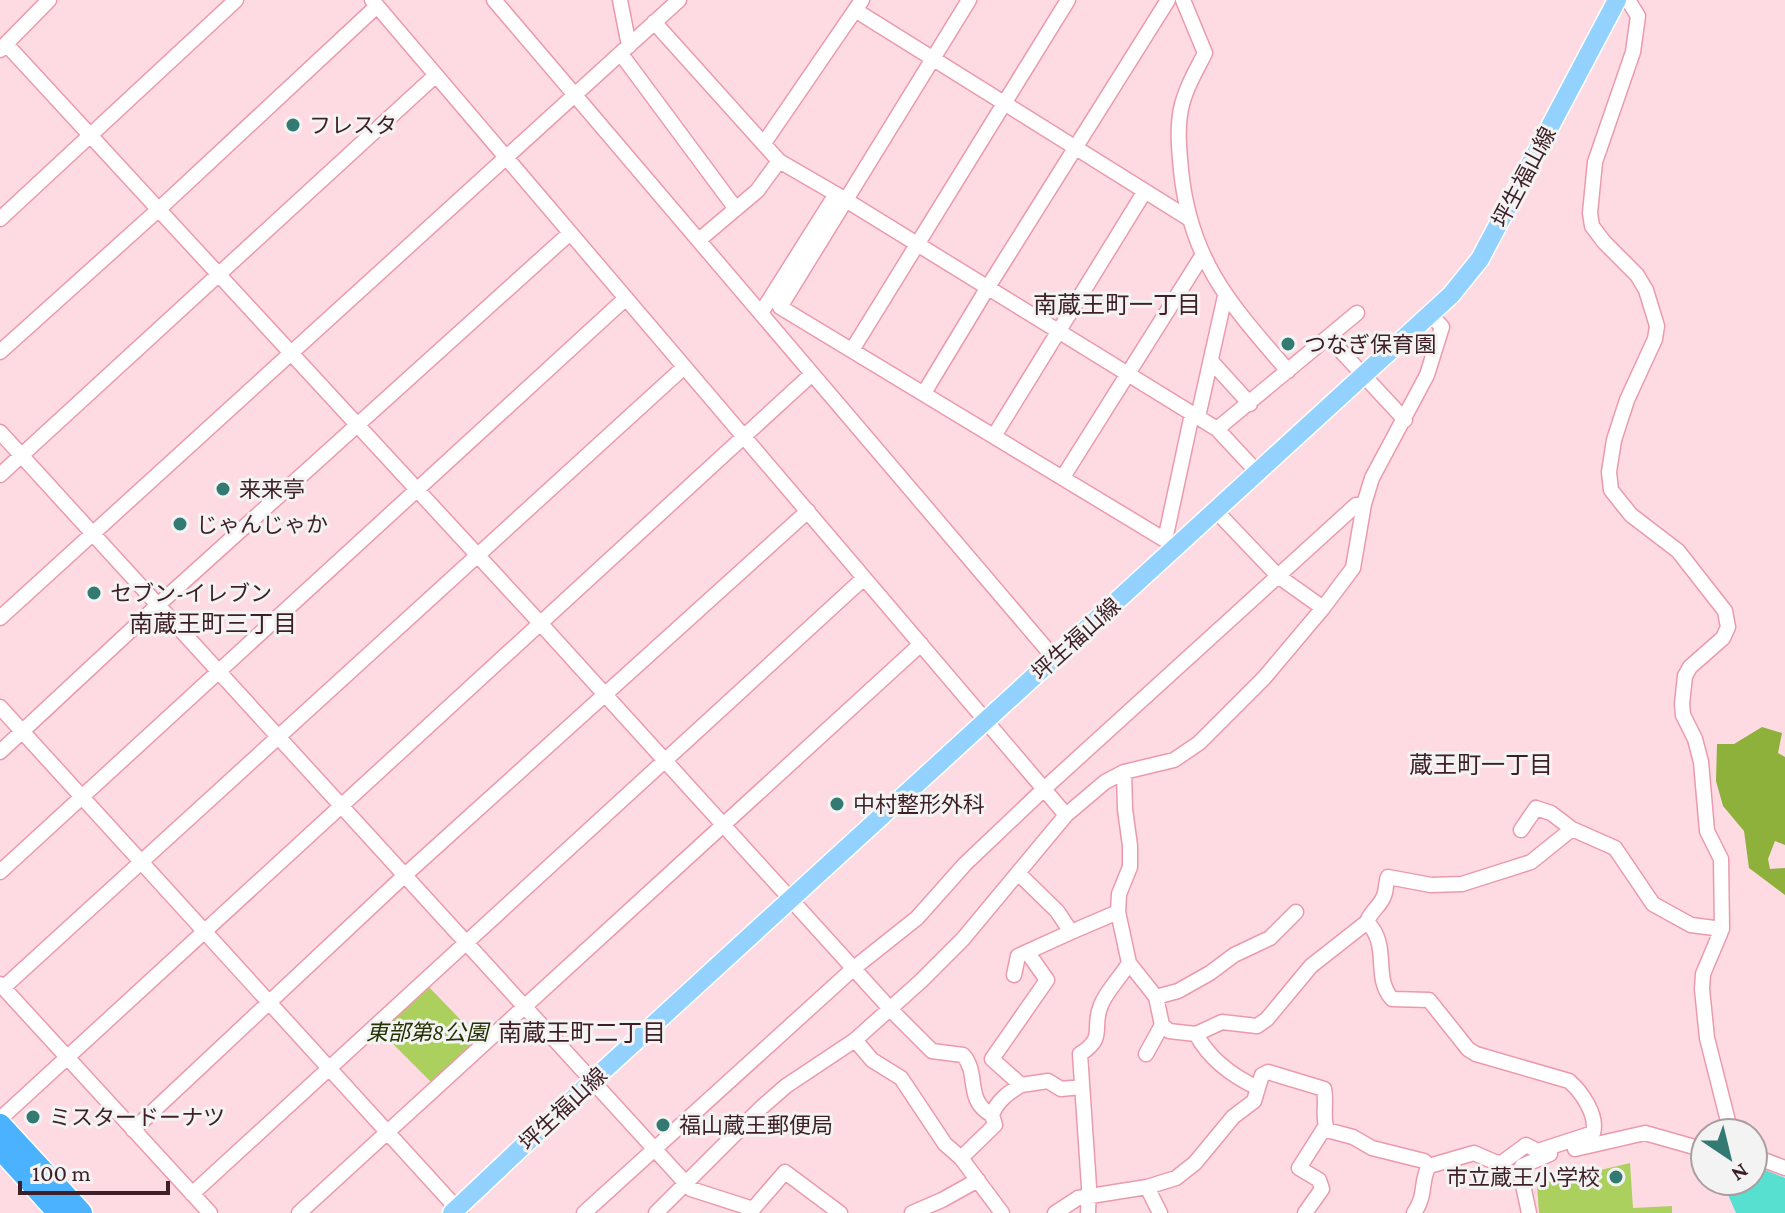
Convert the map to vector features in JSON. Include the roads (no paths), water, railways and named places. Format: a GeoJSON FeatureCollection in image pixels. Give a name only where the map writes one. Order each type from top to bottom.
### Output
{"type":"FeatureCollection","features":[{"type":"Feature","properties":{"kind":"highway"},"geometry":{"type":"LineString","coordinates":[[0,1125],[81,1213]]}},
{"type":"Feature","properties":{"kind":"highway"},"geometry":{"type":"LineString","coordinates":[[0,1148],[59,1213]]}},
{"type":"Feature","properties":{"kind":"main road","name":"坪生福山線"},"geometry":{"type":"LineString","coordinates":[[456,1212],[593,1080],[1431,315],[1480,259],[1617,0]]}},
{"type":"Feature","properties":{"kind":"street"},"geometry":{"type":"LineString","coordinates":[[49,0],[3,47],[91,137],[541,624],[890,1007],[932,1051],[963,1055],[968,1061],[976,1101],[992,1115],[995,1125],[961,1158]]}},
{"type":"Feature","properties":{"kind":"street"},"geometry":{"type":"LineString","coordinates":[[0,219],[236,0]]}},
{"type":"Feature","properties":{"kind":"street"},"geometry":{"type":"LineString","coordinates":[[494,0],[1055,659]]}},
{"type":"Feature","properties":{"kind":"street"},"geometry":{"type":"LineString","coordinates":[[620,0],[625,50],[736,209]]}},
{"type":"Feature","properties":{"kind":"street"},"geometry":{"type":"LineString","coordinates":[[0,618],[679,0]]}},
{"type":"Feature","properties":{"kind":"street"},"geometry":{"type":"LineString","coordinates":[[761,313],[969,0]]}},
{"type":"Feature","properties":{"kind":"street"},"geometry":{"type":"LineString","coordinates":[[852,350],[1068,0]]}},
{"type":"Feature","properties":{"kind":"street"},"geometry":{"type":"LineString","coordinates":[[924,393],[1168,0]]}},
{"type":"Feature","properties":{"kind":"street"},"geometry":{"type":"LineString","coordinates":[[1183,0],[1205,53],[1185,93],[1179,118],[1180,156],[1188,218],[1202,256],[1225,296],[1288,371]]}},
{"type":"Feature","properties":{"kind":"street"},"geometry":{"type":"LineString","coordinates":[[1628,0],[1638,16],[1633,52],[1595,162],[1590,213],[1592,226],[1604,242],[1625,260],[1646,290],[1657,326],[1655,339],[1627,400],[1614,440],[1609,472],[1611,490],[1631,515],[1678,551],[1725,611],[1728,627],[1723,638],[1690,667],[1685,676],[1682,704],[1683,715],[1695,739],[1701,762],[1707,831],[1721,859],[1722,929],[1703,974],[1702,989],[1707,1038],[1727,1117]]}},
{"type":"Feature","properties":{"kind":"street"},"geometry":{"type":"LineString","coordinates":[[0,352],[158,210],[375,3],[1066,815]]}},
{"type":"Feature","properties":{"kind":"street"},"geometry":{"type":"LineString","coordinates":[[764,143],[858,5],[1004,103],[1188,218]]}},
{"type":"Feature","properties":{"kind":"street"},"geometry":{"type":"LineString","coordinates":[[654,22],[779,161],[918,242],[1217,429],[1258,473]]}},
{"type":"Feature","properties":{"kind":"street"},"geometry":{"type":"LineString","coordinates":[[0,475],[436,75]]}},
{"type":"Feature","properties":{"kind":"street"},"geometry":{"type":"LineString","coordinates":[[699,240],[757,191],[779,161]]}},
{"type":"Feature","properties":{"kind":"street"},"geometry":{"type":"LineString","coordinates":[[994,436],[1145,191]]}},
{"type":"Feature","properties":{"kind":"street"},"geometry":{"type":"LineString","coordinates":[[841,196],[780,307],[1165,540],[1225,296]]}},
{"type":"Feature","properties":{"kind":"street"},"geometry":{"type":"LineString","coordinates":[[0,752],[570,233]]}},
{"type":"Feature","properties":{"kind":"street"},"geometry":{"type":"LineString","coordinates":[[1063,477],[1202,256]]}},
{"type":"Feature","properties":{"kind":"street"},"geometry":{"type":"LineString","coordinates":[[0,872],[626,298]]}},
{"type":"Feature","properties":{"kind":"street"},"geometry":{"type":"LineString","coordinates":[[1217,429],[1357,313]]}},
{"type":"Feature","properties":{"kind":"street"},"geometry":{"type":"LineString","coordinates":[[656,1213],[685,1181],[786,1086],[855,1040],[963,939],[1066,815],[1105,782],[1124,772],[1174,760],[1199,743],[1264,678],[1353,568],[1364,504],[1372,478],[1427,375],[1442,327],[1431,315]]}},
{"type":"Feature","properties":{"kind":"street"},"geometry":{"type":"LineString","coordinates":[[1328,337],[1405,420]]}},
{"type":"Feature","properties":{"kind":"street"},"geometry":{"type":"LineString","coordinates":[[1211,361],[1250,404]]}},
{"type":"Feature","properties":{"kind":"street"},"geometry":{"type":"LineString","coordinates":[[210,1213],[2,986],[683,368]]}},
{"type":"Feature","properties":{"kind":"street"},"geometry":{"type":"LineString","coordinates":[[0,1119],[812,374]]}},
{"type":"Feature","properties":{"kind":"street"},"geometry":{"type":"LineString","coordinates":[[0,432],[691,1189],[753,1209],[785,1172],[840,1213]]}},
{"type":"Feature","properties":{"kind":"street"},"geometry":{"type":"LineString","coordinates":[[584,1213],[854,968],[917,918],[965,864],[1045,788],[1356,505],[1364,504]]}},
{"type":"Feature","properties":{"kind":"street"},"geometry":{"type":"LineString","coordinates":[[133,1130],[268,1001],[603,693],[808,511]]}},
{"type":"Feature","properties":{"kind":"street"},"geometry":{"type":"LineString","coordinates":[[1216,511],[1278,576],[1323,608]]}},
{"type":"Feature","properties":{"kind":"street"},"geometry":{"type":"LineString","coordinates":[[192,1194],[864,578]]}},
{"type":"Feature","properties":{"kind":"street"},"geometry":{"type":"LineString","coordinates":[[299,1213],[921,644]]}},
{"type":"Feature","properties":{"kind":"street"},"geometry":{"type":"LineString","coordinates":[[0,707],[456,1212]]}},
{"type":"Feature","properties":{"kind":"street"},"geometry":{"type":"LineString","coordinates":[[1124,772],[1130,867],[1119,894],[1118,912],[1129,963],[1156,997],[1162,1025],[1169,1031],[1196,1034],[1222,1022],[1257,1026],[1267,1019],[1311,966],[1367,922],[1368,916],[1384,897],[1388,877],[1431,885],[1462,884],[1531,862],[1572,829]]}},
{"type":"Feature","properties":{"kind":"street"},"geometry":{"type":"LineString","coordinates":[[1521,830],[1536,808],[1551,813],[1572,829],[1615,848],[1653,904],[1691,925],[1722,929]]}},
{"type":"Feature","properties":{"kind":"street"},"geometry":{"type":"LineString","coordinates":[[1018,873],[1057,911],[1071,932]]}},
{"type":"Feature","properties":{"kind":"street"},"geometry":{"type":"LineString","coordinates":[[1014,975],[1018,956],[1118,912]]}},
{"type":"Feature","properties":{"kind":"street"},"geometry":{"type":"LineString","coordinates":[[1156,997],[1178,991],[1234,955],[1270,938],[1296,912]]}},
{"type":"Feature","properties":{"kind":"street"},"geometry":{"type":"LineString","coordinates":[[1367,922],[1377,932],[1383,982],[1392,999],[1429,1000],[1468,1049],[1476,1054],[1569,1081],[1579,1090],[1595,1124],[1593,1133],[1539,1154],[1522,1166],[1520,1171],[1529,1213]]}},
{"type":"Feature","properties":{"kind":"street"},"geometry":{"type":"LineString","coordinates":[[1021,1085],[992,1059],[1047,980],[1028,953]]}},
{"type":"Feature","properties":{"kind":"street"},"geometry":{"type":"LineString","coordinates":[[1088,1213],[1080,1054],[1093,1046],[1102,1002],[1129,963]]}},
{"type":"Feature","properties":{"kind":"street"},"geometry":{"type":"LineString","coordinates":[[1146,1054],[1162,1025]]}},
{"type":"Feature","properties":{"kind":"street"},"geometry":{"type":"LineString","coordinates":[[1196,1034],[1201,1044],[1233,1077],[1258,1088]]}},
{"type":"Feature","properties":{"kind":"street"},"geometry":{"type":"LineString","coordinates":[[855,1040],[872,1060],[901,1078],[945,1144],[961,1158],[1002,1213]]}},
{"type":"Feature","properties":{"kind":"street"},"geometry":{"type":"LineString","coordinates":[[1055,1213],[1078,1198],[1147,1187],[1176,1178],[1195,1163],[1222,1128],[1254,1101],[1262,1075],[1268,1072],[1324,1089],[1327,1101],[1325,1127],[1299,1168],[1319,1180],[1322,1189],[1305,1213]]}},
{"type":"Feature","properties":{"kind":"street"},"geometry":{"type":"LineString","coordinates":[[992,1115],[1005,1096],[1021,1085],[1048,1081],[1061,1089],[1081,1087]]}},
{"type":"Feature","properties":{"kind":"street"},"geometry":{"type":"LineString","coordinates":[[1325,1127],[1372,1148],[1424,1161],[1429,1166]]}},
{"type":"Feature","properties":{"kind":"street"},"geometry":{"type":"LineString","coordinates":[[1414,1213],[1423,1196],[1429,1166],[1474,1153],[1497,1163],[1526,1145],[1539,1154],[1645,1133],[1689,1145]]}},
{"type":"Feature","properties":{"kind":"street"},"geometry":{"type":"LineString","coordinates":[[912,1213],[978,1180]]}},
{"type":"Feature","properties":{"kind":"street"},"geometry":{"type":"LineString","coordinates":[[1147,1187],[1160,1213]]}},
{"type":"Feature","properties":{"kind":"water"},"geometry":{"type":"Polygon","coordinates":[[[1769,1172],[1785,1178],[1785,1213],[1736,1213],[1729,1197],[1769,1197],[1769,1172]]]}},
{"type":"Feature","properties":{"kind":"place","name":"フレスタ"},"geometry":{"type":"Point","coordinates":[293,125]}},
{"type":"Feature","properties":{"kind":"place","name":"つなぎ保育園"},"geometry":{"type":"Point","coordinates":[1288,344]}},
{"type":"Feature","properties":{"kind":"place","name":"来来亭"},"geometry":{"type":"Point","coordinates":[223,489]}},
{"type":"Feature","properties":{"kind":"place","name":"じゃんじゃか"},"geometry":{"type":"Point","coordinates":[180,524]}},
{"type":"Feature","properties":{"kind":"place","name":"セブン-イレブン"},"geometry":{"type":"Point","coordinates":[94,593]}},
{"type":"Feature","properties":{"kind":"place","name":"中村整形外科"},"geometry":{"type":"Point","coordinates":[837,804]}},
{"type":"Feature","properties":{"kind":"place","name":"ミスタードーナツ"},"geometry":{"type":"Point","coordinates":[33,1117]}},
{"type":"Feature","properties":{"kind":"place","name":"福山蔵王郵便局"},"geometry":{"type":"Point","coordinates":[663,1125]}},
{"type":"Feature","properties":{"kind":"place","name":"市立蔵王小学校"},"geometry":{"type":"Point","coordinates":[1616,1177]}},
{"type":"Feature","properties":{"kind":"district","name":"南蔵王町一丁目"},"geometry":{"type":"Point","coordinates":[1117,304]}},
{"type":"Feature","properties":{"kind":"district","name":"南蔵王町三丁目"},"geometry":{"type":"Point","coordinates":[213,623]}},
{"type":"Feature","properties":{"kind":"district","name":"蔵王町一丁目"},"geometry":{"type":"Point","coordinates":[1481,764]}},
{"type":"Feature","properties":{"kind":"district","name":"南蔵王町二丁目"},"geometry":{"type":"Point","coordinates":[582,1032]}},
{"type":"Feature","properties":{"kind":"park label","name":"東部第8公園"},"geometry":{"type":"Point","coordinates":[427,1032]}}]}
